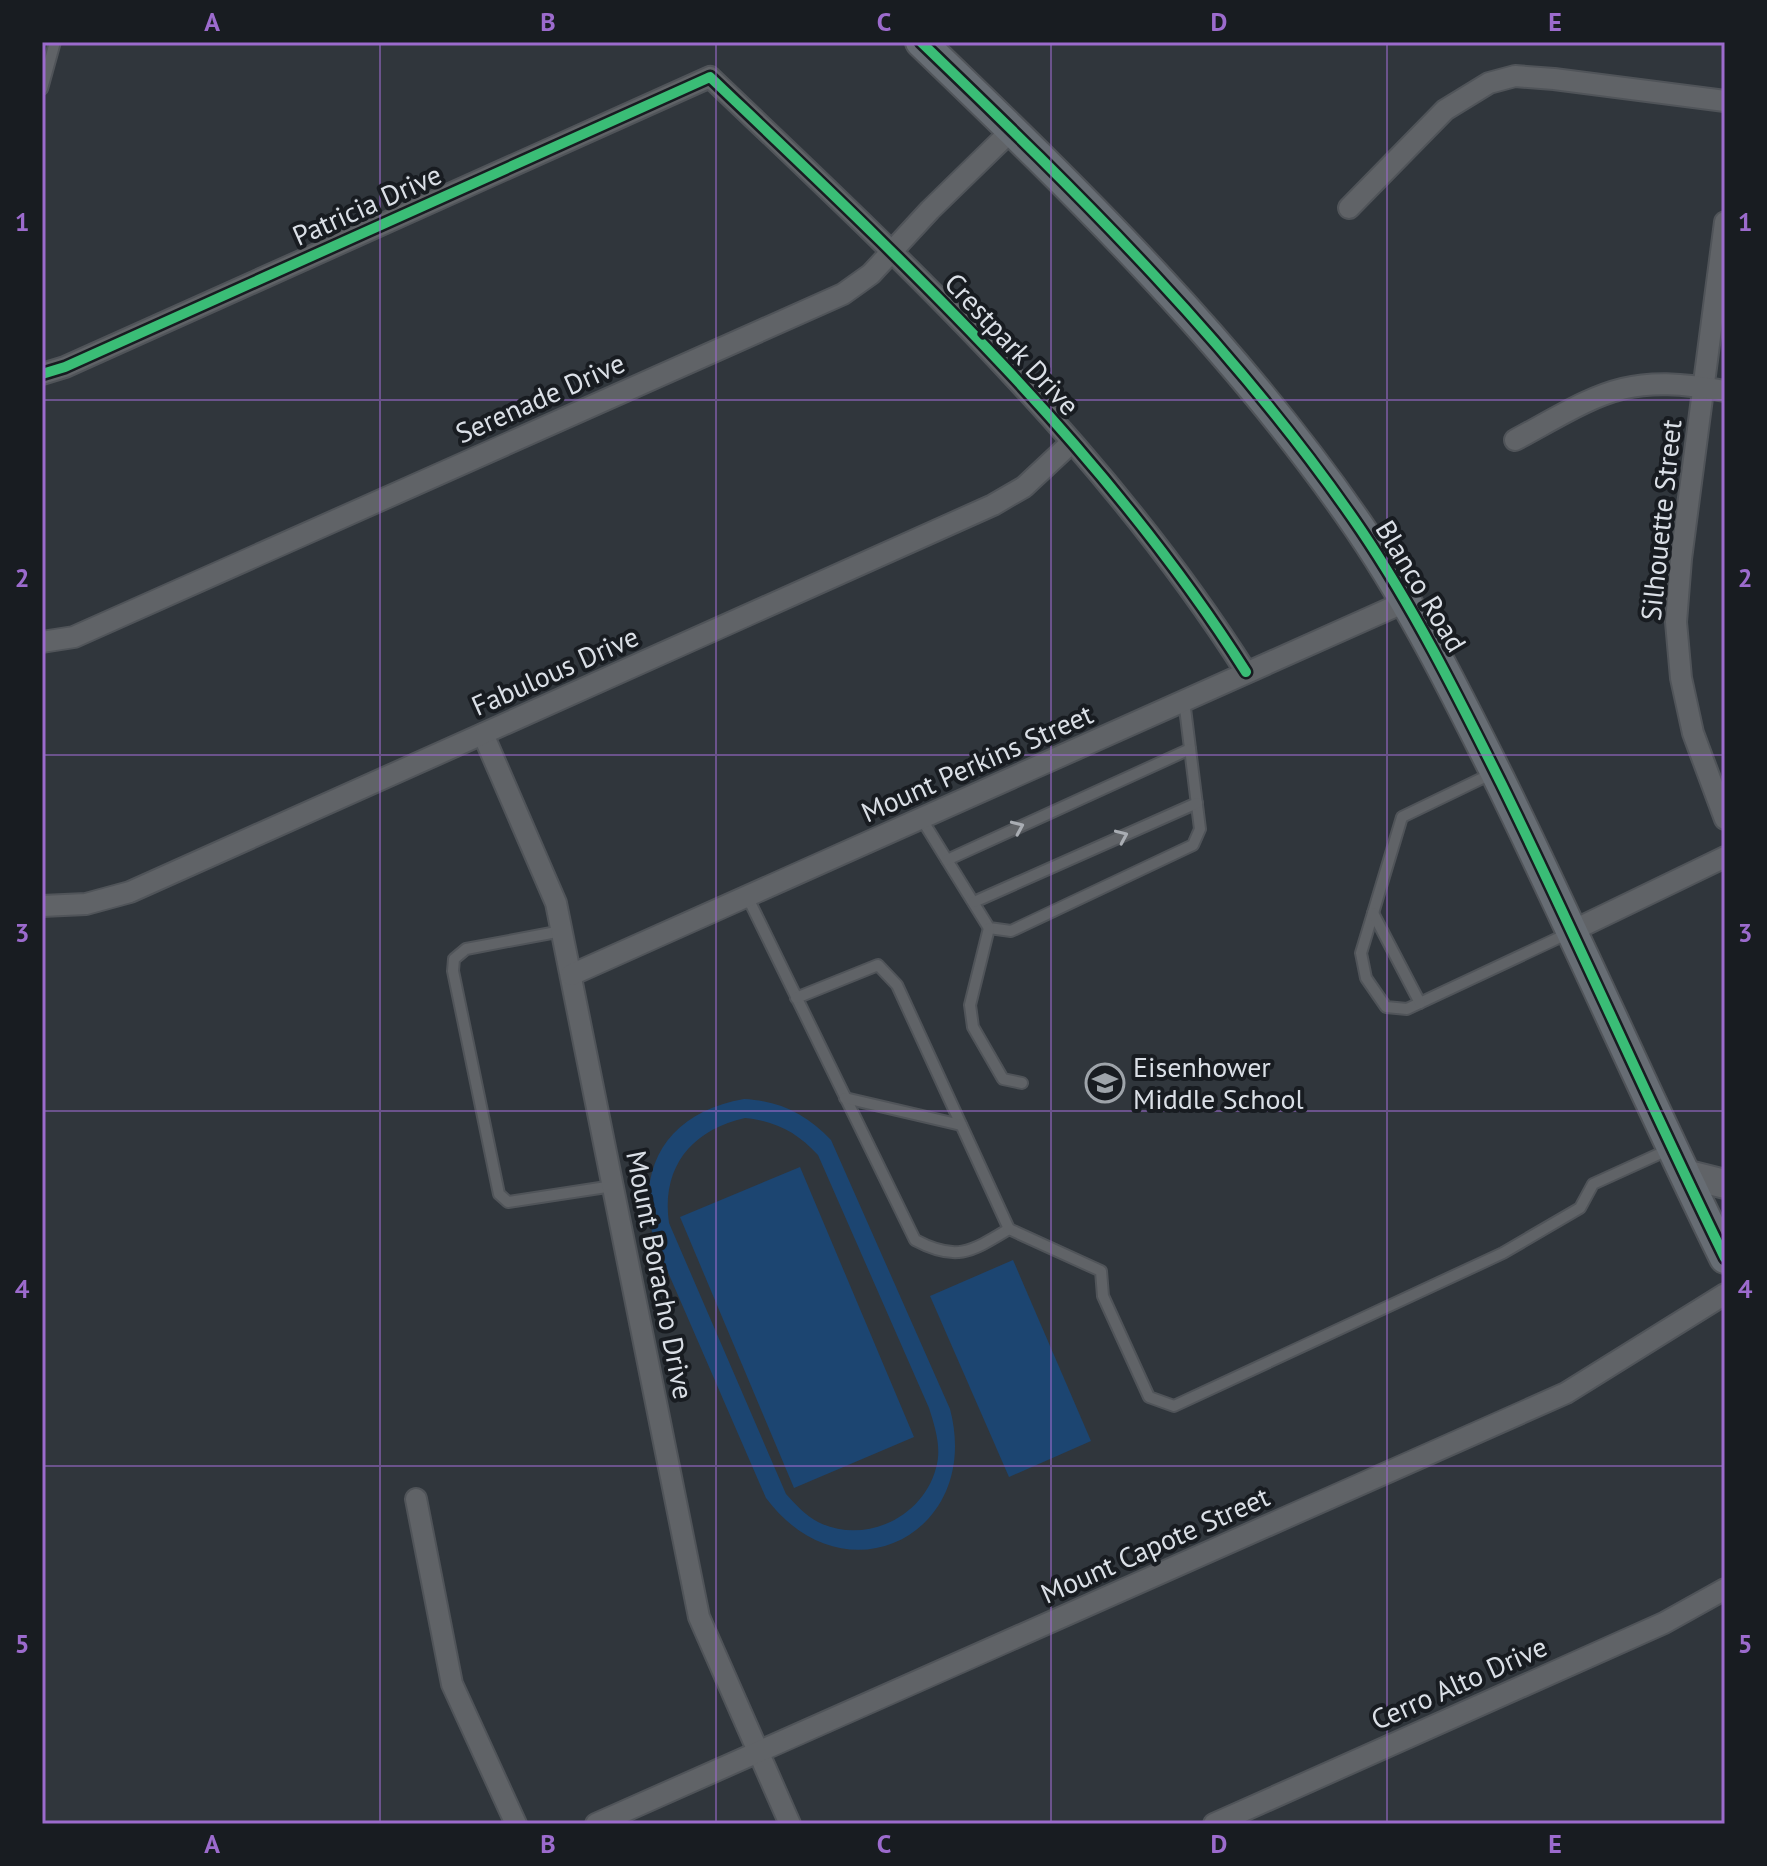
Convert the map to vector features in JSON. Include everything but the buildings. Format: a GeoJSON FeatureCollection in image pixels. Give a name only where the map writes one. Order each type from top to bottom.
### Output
{"type":"FeatureCollection","features":[{"type":"Feature","properties":{"kind":"main road","name":"Blanco Road"},"geometry":{"type":"LineString","coordinates":[[921,42],[1170,290],[1286,430],[1362,531],[1405,602],[1495,772],[1725,1258]]}},
{"type":"Feature","properties":{"kind":"street"},"geometry":{"type":"LineString","coordinates":[[1349,208],[1445,110],[1489,83],[1515,76],[1725,101]]}},
{"type":"Feature","properties":{"kind":"street","name":"Crestpark Drive"},"geometry":{"type":"LineString","coordinates":[[710,77],[892,251],[1071,443],[1193,591],[1246,672]]}},
{"type":"Feature","properties":{"kind":"street","name":"Patricia Drive"},"geometry":{"type":"LineString","coordinates":[[42,374],[65,367],[710,77]]}},
{"type":"Feature","properties":{"kind":"street","name":"Serenade Drive"},"geometry":{"type":"LineString","coordinates":[[42,642],[74,637],[843,294],[871,274],[1012,130]]}},
{"type":"Feature","properties":{"kind":"street","name":"Silhouette Street"},"geometry":{"type":"LineString","coordinates":[[1725,222],[1676,622],[1681,678],[1693,733],[1725,819]]}},
{"type":"Feature","properties":{"kind":"street"},"geometry":{"type":"LineString","coordinates":[[1515,440],[1603,393],[1633,384],[1725,391]]}},
{"type":"Feature","properties":{"kind":"street","name":"Fabulous Drive"},"geometry":{"type":"LineString","coordinates":[[42,906],[86,904],[130,892],[993,505],[1024,487],[1071,443]]}},
{"type":"Feature","properties":{"kind":"street","name":"Mount Perkins Street"},"geometry":{"type":"LineString","coordinates":[[571,975],[1405,602]]}},
{"type":"Feature","properties":{"kind":"street","name":"Mount Boracho Drive"},"geometry":{"type":"LineString","coordinates":[[483,734],[546,874],[562,931],[699,1617],[790,1824]]}},
{"type":"Feature","properties":{"kind":"street"},"geometry":{"type":"LineString","coordinates":[[1572,931],[1725,857]]}},
{"type":"Feature","properties":{"kind":"street"},"geometry":{"type":"LineString","coordinates":[[1678,1161],[1725,1184]]}},
{"type":"Feature","properties":{"kind":"street","name":"Mount Capote Street"},"geometry":{"type":"LineString","coordinates":[[596,1824],[1566,1393],[1725,1294]]}},
{"type":"Feature","properties":{"kind":"street"},"geometry":{"type":"LineString","coordinates":[[416,1499],[452,1684],[516,1824]]}},
{"type":"Feature","properties":{"kind":"street","name":"Cerro Alto Drive"},"geometry":{"type":"LineString","coordinates":[[1214,1824],[1664,1623],[1725,1589]]}},
{"type":"Feature","properties":{"kind":"lane"},"geometry":{"type":"LineString","coordinates":[[42,89],[54,45],[67,42]]}},
{"type":"Feature","properties":{"kind":"lane"},"geometry":{"type":"LineString","coordinates":[[989,928],[1011,931],[1193,845],[1200,829],[1184,700]]}},
{"type":"Feature","properties":{"kind":"lane"},"geometry":{"type":"LineString","coordinates":[[947,860],[1190,749]]}},
{"type":"Feature","properties":{"kind":"lane"},"geometry":{"type":"LineString","coordinates":[[1495,772],[1402,817],[1361,953],[1366,978],[1386,1007],[1407,1009],[1572,931]]}},
{"type":"Feature","properties":{"kind":"lane"},"geometry":{"type":"LineString","coordinates":[[974,902],[1197,803]]}},
{"type":"Feature","properties":{"kind":"lane"},"geometry":{"type":"LineString","coordinates":[[921,818],[989,928],[970,1005],[973,1027],[1003,1079],[1022,1083]]}},
{"type":"Feature","properties":{"kind":"lane"},"geometry":{"type":"LineString","coordinates":[[747,896],[915,1240],[938,1253],[957,1254],[981,1246],[1009,1229]]}},
{"type":"Feature","properties":{"kind":"lane"},"geometry":{"type":"LineString","coordinates":[[1373,913],[1420,1003]]}},
{"type":"Feature","properties":{"kind":"lane"},"geometry":{"type":"LineString","coordinates":[[562,931],[466,949],[454,959],[453,971],[499,1194],[508,1202],[525,1201],[613,1186]]}},
{"type":"Feature","properties":{"kind":"lane"},"geometry":{"type":"LineString","coordinates":[[796,998],[878,965],[897,985],[1009,1229],[1101,1271],[1103,1296],[1149,1397],[1174,1406],[1503,1253],[1580,1208],[1593,1184],[1678,1161]]}},
{"type":"Feature","properties":{"kind":"lane"},"geometry":{"type":"LineString","coordinates":[[845,1098],[961,1125]]}},
{"type":"Feature","properties":{"kind":"shaded area"},"geometry":{"type":"Polygon","coordinates":[[[744,1099],[781,1106],[802,1116],[831,1140],[950,1409],[955,1453],[946,1491],[927,1520],[900,1540],[868,1549],[833,1546],[798,1530],[766,1498],[654,1240],[649,1189],[654,1166],[663,1147],[677,1130],[695,1116],[744,1099]],[[745,1118],[709,1132],[684,1154],[670,1185],[669,1223],[786,1494],[818,1522],[854,1530],[872,1528],[905,1513],[919,1501],[929,1486],[938,1453],[929,1408],[818,1155],[785,1129],[745,1118]]]}},
{"type":"Feature","properties":{"kind":"shaded area"},"geometry":{"type":"Polygon","coordinates":[[[800,1167],[914,1437],[794,1488],[680,1217],[800,1167]]]}},
{"type":"Feature","properties":{"kind":"shaded area"},"geometry":{"type":"Polygon","coordinates":[[[1013,1260],[1091,1441],[1009,1477],[930,1296],[1013,1260]]]}},
{"type":"Feature","properties":{"kind":"cycle path"},"geometry":{"type":"LineString","coordinates":[[921,42],[1097,215],[1209,336],[1313,463],[1381,560],[1452,686],[1501,783],[1725,1258]]}},
{"type":"Feature","properties":{"kind":"cycle path"},"geometry":{"type":"LineString","coordinates":[[42,374],[65,367],[710,77],[927,287],[1064,433],[1190,589],[1246,672]]}},
{"type":"Feature","properties":{"kind":"place","name":"Eisenhower Middle School"},"geometry":{"type":"Point","coordinates":[1105,1083]}}]}
